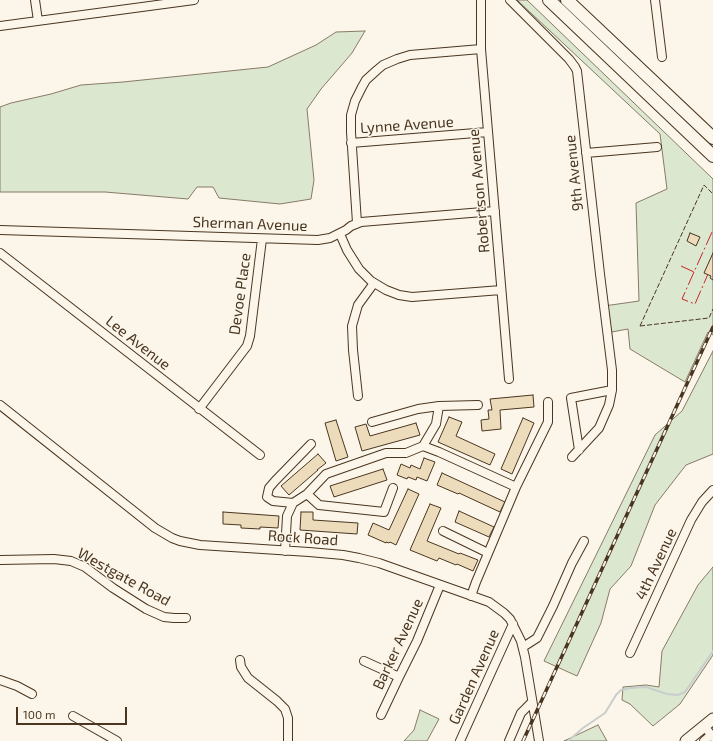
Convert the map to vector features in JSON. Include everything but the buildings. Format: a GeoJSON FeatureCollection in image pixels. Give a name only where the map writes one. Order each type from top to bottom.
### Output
{"type":"FeatureCollection","features":[{"type":"Feature","properties":{"kind":"highway"},"geometry":{"type":"LineString","coordinates":[[549,0],[713,156]]}},
{"type":"Feature","properties":{"kind":"highway"},"geometry":{"type":"LineString","coordinates":[[567,0],[713,138]]}},
{"type":"Feature","properties":{"kind":"main road"},"geometry":{"type":"LineString","coordinates":[[686,741],[709,733],[713,719]]}},
{"type":"Feature","properties":{"kind":"street"},"geometry":{"type":"LineString","coordinates":[[35,0],[38,21]]}},
{"type":"Feature","properties":{"kind":"street"},"geometry":{"type":"LineString","coordinates":[[0,26],[194,0]]}},
{"type":"Feature","properties":{"kind":"street","name":"Robertson Avenue"},"geometry":{"type":"LineString","coordinates":[[481,0],[482,49],[488,132],[509,379]]}},
{"type":"Feature","properties":{"kind":"street","name":"9th Avenue"},"geometry":{"type":"LineString","coordinates":[[510,0],[569,59],[577,71],[612,370],[612,390],[609,405],[598,428],[572,457]]}},
{"type":"Feature","properties":{"kind":"street"},"geometry":{"type":"LineString","coordinates":[[655,0],[662,57]]}},
{"type":"Feature","properties":{"kind":"street"},"geometry":{"type":"LineString","coordinates":[[357,223],[351,115],[355,101],[366,80],[377,70],[397,58],[410,55],[482,49]]}},
{"type":"Feature","properties":{"kind":"street","name":"Lynne Avenue"},"geometry":{"type":"LineString","coordinates":[[352,143],[488,132]]}},
{"type":"Feature","properties":{"kind":"street"},"geometry":{"type":"LineString","coordinates":[[586,153],[657,147]]}},
{"type":"Feature","properties":{"kind":"street","name":"Sherman Avenue"},"geometry":{"type":"LineString","coordinates":[[0,230],[318,240],[330,238],[340,234],[351,226],[362,222],[495,211]]}},
{"type":"Feature","properties":{"kind":"street"},"geometry":{"type":"LineString","coordinates":[[340,234],[359,269],[374,283],[399,295],[412,297],[501,290]]}},
{"type":"Feature","properties":{"kind":"street","name":"Devoe Place"},"geometry":{"type":"LineString","coordinates":[[199,408],[247,346],[250,336],[262,239]]}},
{"type":"Feature","properties":{"kind":"street","name":"Lee Avenue"},"geometry":{"type":"LineString","coordinates":[[0,253],[260,455]]}},
{"type":"Feature","properties":{"kind":"street"},"geometry":{"type":"LineString","coordinates":[[358,396],[352,326],[358,305],[374,283]]}},
{"type":"Feature","properties":{"kind":"street"},"geometry":{"type":"LineString","coordinates":[[579,450],[571,398],[612,390]]}},
{"type":"Feature","properties":{"kind":"street"},"geometry":{"type":"LineString","coordinates":[[471,596],[516,487],[548,422],[548,402]]}},
{"type":"Feature","properties":{"kind":"street","name":"Rock Road"},"geometry":{"type":"LineString","coordinates":[[0,405],[155,528],[172,538],[200,545],[343,555],[359,558],[379,563],[489,602],[510,618],[524,647],[538,741]]}},
{"type":"Feature","properties":{"kind":"street"},"geometry":{"type":"LineString","coordinates":[[372,422],[418,408],[478,405]]}},
{"type":"Feature","properties":{"kind":"street"},"geometry":{"type":"LineString","coordinates":[[284,551],[287,516],[293,503],[307,494],[326,474],[386,453],[406,453],[423,446],[436,424],[439,406]]}},
{"type":"Feature","properties":{"kind":"street"},"geometry":{"type":"LineString","coordinates":[[293,503],[273,501],[267,496],[269,488],[311,444]]}},
{"type":"Feature","properties":{"kind":"street"},"geometry":{"type":"LineString","coordinates":[[423,446],[516,487]]}},
{"type":"Feature","properties":{"kind":"street"},"geometry":{"type":"LineString","coordinates":[[307,494],[319,505],[384,512],[393,488]]}},
{"type":"Feature","properties":{"kind":"street","name":"4th Avenue"},"geometry":{"type":"LineString","coordinates":[[630,653],[691,520],[702,502],[713,490]]}},
{"type":"Feature","properties":{"kind":"street"},"geometry":{"type":"LineString","coordinates":[[443,531],[488,553]]}},
{"type":"Feature","properties":{"kind":"street"},"geometry":{"type":"LineString","coordinates":[[524,647],[537,638],[572,562],[584,541]]}},
{"type":"Feature","properties":{"kind":"street","name":"Westgate Road"},"geometry":{"type":"LineString","coordinates":[[0,560],[54,559],[71,561],[85,567],[113,588],[146,609],[164,617],[186,618]]}},
{"type":"Feature","properties":{"kind":"street","name":"Barker Avenue"},"geometry":{"type":"LineString","coordinates":[[381,715],[417,641],[440,585]]}},
{"type":"Feature","properties":{"kind":"street","name":"Garden Avenue"},"geometry":{"type":"LineString","coordinates":[[460,741],[513,624]]}},
{"type":"Feature","properties":{"kind":"street"},"geometry":{"type":"LineString","coordinates":[[240,660],[241,667],[248,678],[285,709],[288,718],[288,741]]}},
{"type":"Feature","properties":{"kind":"street"},"geometry":{"type":"LineString","coordinates":[[364,661],[399,677]]}},
{"type":"Feature","properties":{"kind":"street"},"geometry":{"type":"LineString","coordinates":[[0,680],[17,686],[32,694]]}},
{"type":"Feature","properties":{"kind":"street"},"geometry":{"type":"LineString","coordinates":[[509,741],[521,713],[532,702]]}},
{"type":"Feature","properties":{"kind":"street"},"geometry":{"type":"LineString","coordinates":[[73,716],[117,741]]}},
{"type":"Feature","properties":{"kind":"street"},"geometry":{"type":"LineString","coordinates":[[704,741],[709,733]]}},
{"type":"Feature","properties":{"kind":"green space"},"geometry":{"type":"Polygon","coordinates":[[[517,0],[527,0],[713,179],[713,335],[708,332],[685,382],[630,349],[628,329],[606,333],[604,306],[639,301],[636,203],[667,189],[660,134],[517,0]]]}},
{"type":"Feature","properties":{"kind":"green space"},"geometry":{"type":"Polygon","coordinates":[[[365,31],[352,53],[321,89],[307,109],[314,180],[311,199],[280,204],[219,198],[213,187],[197,187],[188,199],[105,192],[0,192],[0,107],[81,85],[268,67],[316,45],[336,32],[365,31]]]}},
{"type":"Feature","properties":{"kind":"green space"},"geometry":{"type":"Polygon","coordinates":[[[713,351],[713,454],[686,465],[655,505],[631,566],[610,589],[601,623],[577,676],[544,661],[655,435],[682,411],[713,351]]]}},
{"type":"Feature","properties":{"kind":"green space"},"geometry":{"type":"Polygon","coordinates":[[[713,567],[713,655],[680,704],[653,726],[630,704],[622,700],[623,687],[646,685],[659,687],[662,651],[698,585],[713,567]]]}},
{"type":"Feature","properties":{"kind":"green space"},"geometry":{"type":"Polygon","coordinates":[[[420,710],[439,719],[427,741],[404,741],[414,730],[420,710]]]}},
{"type":"Feature","properties":{"kind":"green space"},"geometry":{"type":"Polygon","coordinates":[[[598,725],[607,741],[564,741],[598,725]]]}},
{"type":"Feature","properties":{"kind":"waterway"},"geometry":{"type":"LineString","coordinates":[[568,741],[583,728],[605,713],[616,695],[621,690],[646,687],[667,694],[678,695],[685,692],[713,651]]}},
{"type":"Feature","properties":{"kind":"railway"},"geometry":{"type":"LineString","coordinates":[[523,741],[713,327]]}},
{"type":"Feature","properties":{"kind":"fence"},"geometry":{"type":"LineString","coordinates":[[640,326],[704,185],[713,194]]}},
{"type":"Feature","properties":{"kind":"fence"},"geometry":{"type":"LineString","coordinates":[[640,326],[709,318],[713,309]]}},
{"type":"Feature","properties":{"kind":"power"},"geometry":{"type":"LineString","coordinates":[[681,266],[694,272],[712,232]]}},
{"type":"Feature","properties":{"kind":"power"},"geometry":{"type":"LineString","coordinates":[[694,272],[682,299],[695,304],[708,274]]}}]}
